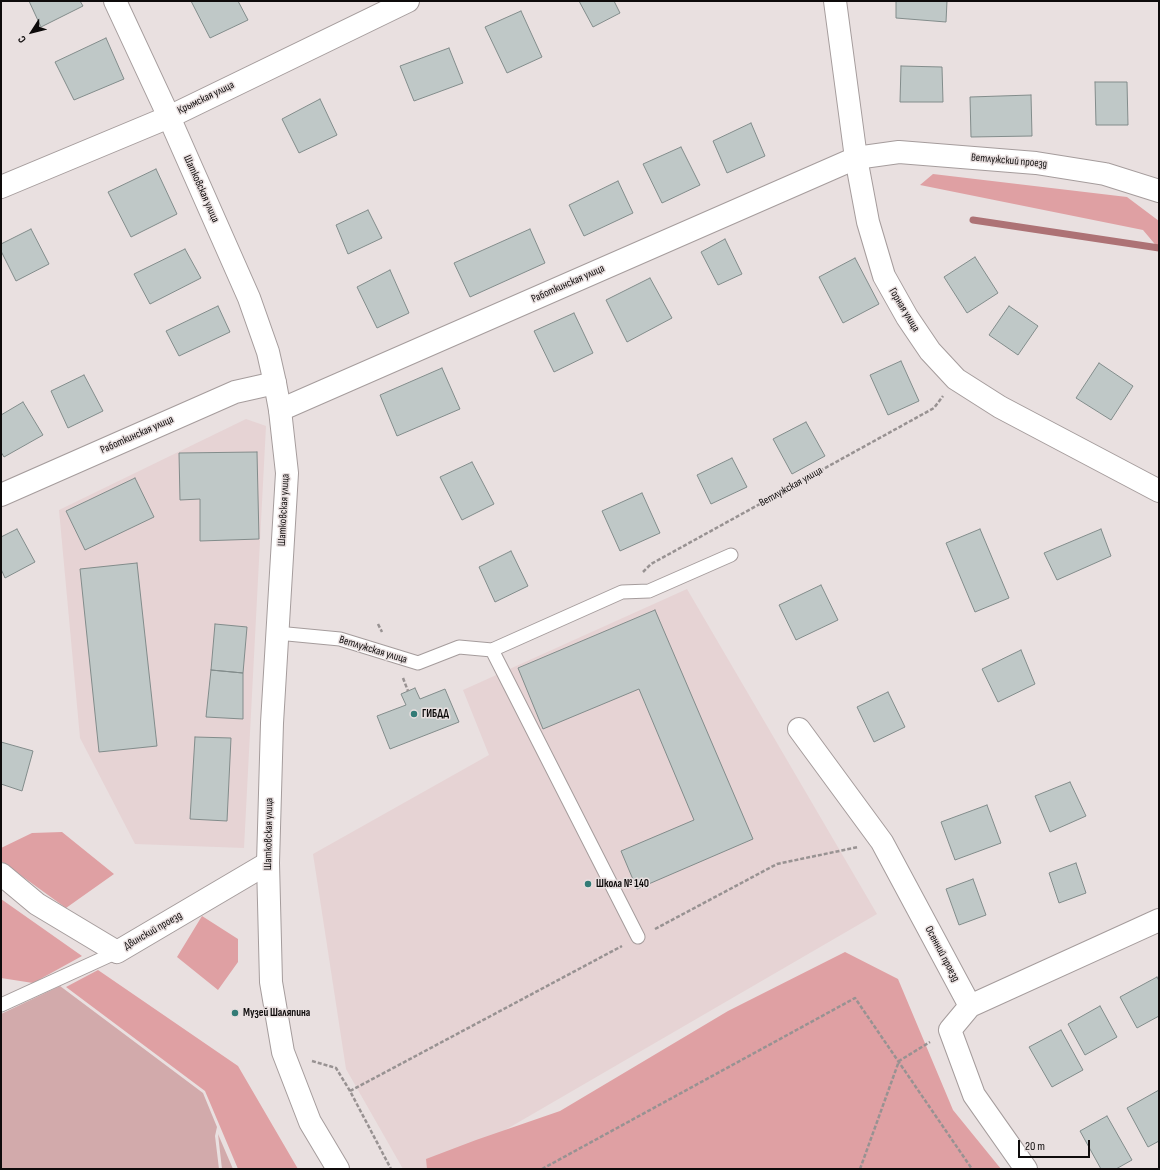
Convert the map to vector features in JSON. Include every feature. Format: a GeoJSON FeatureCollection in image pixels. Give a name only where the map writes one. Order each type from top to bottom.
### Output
{"type":"FeatureCollection","features":[{"type":"Feature","properties":{"kind":"street","name":"Шатковская улица"},"geometry":{"type":"LineString","coordinates":[[115,1],[169,117],[248,298],[268,352],[275,383],[280,410],[287,473],[272,723],[268,863],[271,982],[283,1052],[310,1122],[338,1169]]}},
{"type":"Feature","properties":{"kind":"street","name":"Крымская улица"},"geometry":{"type":"LineString","coordinates":[[1,187],[169,117],[408,1]]}},
{"type":"Feature","properties":{"kind":"street","name":"Горная улица"},"geometry":{"type":"LineString","coordinates":[[835,1],[856,158],[868,222],[884,276],[907,317],[930,351],[956,379],[1000,406],[1159,491]]}},
{"type":"Feature","properties":{"kind":"street","name":"Ветлужский проезд"},"geometry":{"type":"LineString","coordinates":[[856,158],[899,152],[1036,163],[1105,174],[1159,191]]}},
{"type":"Feature","properties":{"kind":"street","name":"Работкинская улица"},"geometry":{"type":"LineString","coordinates":[[280,410],[856,158]]}},
{"type":"Feature","properties":{"kind":"street","name":"Работкинская улица"},"geometry":{"type":"LineString","coordinates":[[1,495],[235,392],[275,383]]}},
{"type":"Feature","properties":{"kind":"street","name":"Осенний проезд"},"geometry":{"type":"LineString","coordinates":[[799,729],[882,842],[970,1006]]}},
{"type":"Feature","properties":{"kind":"street","name":"Двинский проезд"},"geometry":{"type":"LineString","coordinates":[[1,874],[37,904],[117,952],[268,863]]}},
{"type":"Feature","properties":{"kind":"street"},"geometry":{"type":"LineString","coordinates":[[1026,1169],[974,1096],[950,1030],[970,1006],[1159,920]]}},
{"type":"Feature","properties":{"kind":"lane","name":"Ветлужская улица"},"geometry":{"type":"LineString","coordinates":[[277,633],[340,639],[418,663],[459,648],[492,650],[622,592],[649,591],[732,555]]}},
{"type":"Feature","properties":{"kind":"lane"},"geometry":{"type":"LineString","coordinates":[[492,650],[638,938]]}},
{"type":"Feature","properties":{"kind":"lane"},"geometry":{"type":"LineString","coordinates":[[1,1005],[117,952]]}},
{"type":"Feature","properties":{"kind":"path","name":"Ветлужская улица"},"geometry":{"type":"LineString","coordinates":[[622,592],[651,564],[934,408],[956,379]]}},
{"type":"Feature","properties":{"kind":"path"},"geometry":{"type":"LineString","coordinates":[[350,1091],[777,864],[882,842]]}},
{"type":"Feature","properties":{"kind":"path"},"geometry":{"type":"LineString","coordinates":[[542,1169],[855,998],[972,1169]]}},
{"type":"Feature","properties":{"kind":"path"},"geometry":{"type":"LineString","coordinates":[[860,1169],[898,1061],[950,1030]]}},
{"type":"Feature","properties":{"kind":"path"},"geometry":{"type":"LineString","coordinates":[[283,1052],[336,1068],[350,1091],[391,1169]]}},
{"type":"Feature","properties":{"kind":"shaded area"},"geometry":{"type":"Polygon","coordinates":[[[933,174],[1127,197],[1159,221],[1159,249],[1143,230],[920,185],[933,174]]]}},
{"type":"Feature","properties":{"kind":"shaded area"},"geometry":{"type":"Polygon","coordinates":[[[246,419],[266,426],[244,848],[135,844],[80,738],[59,510],[246,419]]]}},
{"type":"Feature","properties":{"kind":"shaded area","name":"Школа № 140"},"geometry":{"type":"Polygon","coordinates":[[[687,589],[877,914],[438,1169],[403,1169],[346,1069],[313,854],[489,755],[463,690],[687,589]]]}},
{"type":"Feature","properties":{"kind":"shaded area"},"geometry":{"type":"Polygon","coordinates":[[[62,832],[114,874],[66,908],[1,861],[1,848],[32,833],[62,832]]]}},
{"type":"Feature","properties":{"kind":"shaded area"},"geometry":{"type":"Polygon","coordinates":[[[1,899],[82,956],[33,983],[1,978],[1,899]]]}},
{"type":"Feature","properties":{"kind":"shaded area"},"geometry":{"type":"Polygon","coordinates":[[[202,916],[238,939],[238,962],[218,990],[177,957],[202,916]]]}},
{"type":"Feature","properties":{"kind":"shaded area"},"geometry":{"type":"Polygon","coordinates":[[[845,952],[898,979],[953,1110],[1001,1169],[427,1169],[426,1159],[560,1111],[728,1011],[845,952]]]}},
{"type":"Feature","properties":{"kind":"shaded area"},"geometry":{"type":"Polygon","coordinates":[[[98,970],[238,1066],[298,1169],[238,1169],[205,1091],[66,987],[98,970]]]}},
{"type":"Feature","properties":{"kind":"shaded area"},"geometry":{"type":"Polygon","coordinates":[[[60,986],[203,1093],[217,1127],[215,1136],[219,1169],[1,1169],[1,1014],[60,986]]]}},
{"type":"Feature","properties":{"kind":"shaded area"},"geometry":{"type":"Polygon","coordinates":[[[218,1134],[233,1169],[222,1169],[218,1134]]]}},
{"type":"Feature","properties":{"kind":"building"},"geometry":{"type":"Polygon","coordinates":[[[29,1],[80,1],[83,6],[41,27],[29,1]]]}},
{"type":"Feature","properties":{"kind":"building"},"geometry":{"type":"Polygon","coordinates":[[[191,1],[238,1],[248,20],[210,38],[191,1]]]}},
{"type":"Feature","properties":{"kind":"building"},"geometry":{"type":"Polygon","coordinates":[[[579,1],[614,1],[620,13],[593,27],[579,1]]]}},
{"type":"Feature","properties":{"kind":"building"},"geometry":{"type":"Polygon","coordinates":[[[896,1],[947,1],[946,22],[896,18],[896,1]]]}},
{"type":"Feature","properties":{"kind":"building"},"geometry":{"type":"Polygon","coordinates":[[[521,11],[542,57],[507,73],[485,27],[521,11]]]}},
{"type":"Feature","properties":{"kind":"building"},"geometry":{"type":"Polygon","coordinates":[[[106,38],[124,79],[74,100],[55,62],[106,38]]]}},
{"type":"Feature","properties":{"kind":"building"},"geometry":{"type":"Polygon","coordinates":[[[449,48],[463,83],[414,101],[400,66],[449,48]]]}},
{"type":"Feature","properties":{"kind":"building"},"geometry":{"type":"Polygon","coordinates":[[[901,66],[942,67],[943,102],[900,102],[901,66]]]}},
{"type":"Feature","properties":{"kind":"building"},"geometry":{"type":"Polygon","coordinates":[[[1095,82],[1127,82],[1128,125],[1096,125],[1095,82]]]}},
{"type":"Feature","properties":{"kind":"building"},"geometry":{"type":"Polygon","coordinates":[[[1031,95],[1032,136],[971,137],[970,97],[1031,95]]]}},
{"type":"Feature","properties":{"kind":"building"},"geometry":{"type":"Polygon","coordinates":[[[320,99],[337,135],[299,153],[282,119],[320,99]]]}},
{"type":"Feature","properties":{"kind":"building"},"geometry":{"type":"Polygon","coordinates":[[[751,123],[765,156],[727,173],[713,141],[751,123]]]}},
{"type":"Feature","properties":{"kind":"building"},"geometry":{"type":"Polygon","coordinates":[[[681,147],[700,185],[662,203],[643,164],[681,147]]]}},
{"type":"Feature","properties":{"kind":"building"},"geometry":{"type":"Polygon","coordinates":[[[156,169],[177,214],[131,237],[108,192],[156,169]]]}},
{"type":"Feature","properties":{"kind":"building"},"geometry":{"type":"Polygon","coordinates":[[[618,181],[633,213],[584,236],[569,205],[618,181]]]}},
{"type":"Feature","properties":{"kind":"building"},"geometry":{"type":"Polygon","coordinates":[[[368,210],[382,238],[348,254],[336,225],[368,210]]]}},
{"type":"Feature","properties":{"kind":"building"},"geometry":{"type":"Polygon","coordinates":[[[31,229],[49,264],[16,281],[1,251],[1,244],[31,229]]]}},
{"type":"Feature","properties":{"kind":"building"},"geometry":{"type":"Polygon","coordinates":[[[530,229],[545,263],[470,297],[454,263],[530,229]]]}},
{"type":"Feature","properties":{"kind":"building"},"geometry":{"type":"Polygon","coordinates":[[[725,239],[742,274],[718,285],[701,252],[725,239]]]}},
{"type":"Feature","properties":{"kind":"building"},"geometry":{"type":"Polygon","coordinates":[[[185,249],[201,278],[150,304],[134,274],[185,249]]]}},
{"type":"Feature","properties":{"kind":"building"},"geometry":{"type":"Polygon","coordinates":[[[975,257],[998,293],[967,313],[944,277],[975,257]]]}},
{"type":"Feature","properties":{"kind":"building"},"geometry":{"type":"Polygon","coordinates":[[[855,258],[879,304],[843,323],[819,277],[855,258]]]}},
{"type":"Feature","properties":{"kind":"building"},"geometry":{"type":"Polygon","coordinates":[[[390,270],[409,313],[377,328],[357,287],[390,270]]]}},
{"type":"Feature","properties":{"kind":"building"},"geometry":{"type":"Polygon","coordinates":[[[650,278],[672,318],[627,342],[606,300],[650,278]]]}},
{"type":"Feature","properties":{"kind":"building"},"geometry":{"type":"Polygon","coordinates":[[[218,306],[230,332],[179,356],[166,331],[218,306]]]}},
{"type":"Feature","properties":{"kind":"building"},"geometry":{"type":"Polygon","coordinates":[[[1009,306],[1038,326],[1018,355],[989,335],[1009,306]]]}},
{"type":"Feature","properties":{"kind":"building"},"geometry":{"type":"Polygon","coordinates":[[[574,313],[593,353],[554,372],[534,331],[574,313]]]}},
{"type":"Feature","properties":{"kind":"building"},"geometry":{"type":"Polygon","coordinates":[[[901,361],[919,401],[888,415],[870,375],[901,361]]]}},
{"type":"Feature","properties":{"kind":"building"},"geometry":{"type":"Polygon","coordinates":[[[1099,363],[1133,386],[1111,420],[1076,398],[1099,363]]]}},
{"type":"Feature","properties":{"kind":"building"},"geometry":{"type":"Polygon","coordinates":[[[442,368],[460,409],[397,436],[380,395],[442,368]]]}},
{"type":"Feature","properties":{"kind":"building"},"geometry":{"type":"Polygon","coordinates":[[[84,375],[103,411],[68,428],[51,391],[84,375]]]}},
{"type":"Feature","properties":{"kind":"building"},"geometry":{"type":"Polygon","coordinates":[[[23,402],[43,435],[4,457],[1,452],[1,415],[23,402]]]}},
{"type":"Feature","properties":{"kind":"building"},"geometry":{"type":"Polygon","coordinates":[[[806,422],[825,456],[792,474],[773,439],[806,422]]]}},
{"type":"Feature","properties":{"kind":"building"},"geometry":{"type":"Polygon","coordinates":[[[257,452],[259,539],[200,541],[200,499],[180,500],[179,453],[257,452]]]}},
{"type":"Feature","properties":{"kind":"building"},"geometry":{"type":"Polygon","coordinates":[[[732,458],[747,487],[711,504],[697,475],[732,458]]]}},
{"type":"Feature","properties":{"kind":"building"},"geometry":{"type":"Polygon","coordinates":[[[472,462],[494,504],[462,520],[440,477],[472,462]]]}},
{"type":"Feature","properties":{"kind":"building"},"geometry":{"type":"Polygon","coordinates":[[[135,478],[154,517],[85,550],[66,511],[135,478]]]}},
{"type":"Feature","properties":{"kind":"building"},"geometry":{"type":"Polygon","coordinates":[[[642,493],[660,533],[620,551],[602,511],[642,493]]]}},
{"type":"Feature","properties":{"kind":"building"},"geometry":{"type":"Polygon","coordinates":[[[17,529],[35,562],[5,578],[1,569],[1,537],[17,529]]]}},
{"type":"Feature","properties":{"kind":"building"},"geometry":{"type":"Polygon","coordinates":[[[980,529],[1009,598],[975,612],[946,543],[980,529]]]}},
{"type":"Feature","properties":{"kind":"building"},"geometry":{"type":"Polygon","coordinates":[[[1101,529],[1111,556],[1057,580],[1044,553],[1101,529]]]}},
{"type":"Feature","properties":{"kind":"building"},"geometry":{"type":"Polygon","coordinates":[[[511,551],[528,586],[495,602],[479,567],[511,551]]]}},
{"type":"Feature","properties":{"kind":"building"},"geometry":{"type":"Polygon","coordinates":[[[137,563],[157,746],[99,752],[80,569],[137,563]]]}},
{"type":"Feature","properties":{"kind":"building"},"geometry":{"type":"Polygon","coordinates":[[[821,585],[838,620],[796,640],[779,605],[821,585]]]}},
{"type":"Feature","properties":{"kind":"building"},"geometry":{"type":"Polygon","coordinates":[[[655,610],[753,839],[637,889],[621,851],[694,820],[639,689],[543,729],[518,668],[655,610]]]}},
{"type":"Feature","properties":{"kind":"building"},"geometry":{"type":"Polygon","coordinates":[[[215,624],[247,627],[243,673],[211,670],[215,624]]]}},
{"type":"Feature","properties":{"kind":"building"},"geometry":{"type":"Polygon","coordinates":[[[1021,650],[1035,684],[998,702],[982,669],[1021,650]]]}},
{"type":"Feature","properties":{"kind":"building"},"geometry":{"type":"Polygon","coordinates":[[[211,670],[243,673],[243,719],[206,717],[211,670]]]}},
{"type":"Feature","properties":{"kind":"building"},"geometry":{"type":"Polygon","coordinates":[[[415,688],[420,699],[445,689],[459,722],[390,749],[377,716],[406,705],[401,694],[415,688]]]}},
{"type":"Feature","properties":{"kind":"building"},"geometry":{"type":"Polygon","coordinates":[[[888,692],[905,727],[874,742],[857,707],[888,692]]]}},
{"type":"Feature","properties":{"kind":"building"},"geometry":{"type":"Polygon","coordinates":[[[195,737],[231,738],[227,821],[190,819],[195,737]]]}},
{"type":"Feature","properties":{"kind":"building"},"geometry":{"type":"Polygon","coordinates":[[[1,742],[33,751],[22,791],[1,784],[1,742]]]}},
{"type":"Feature","properties":{"kind":"building"},"geometry":{"type":"Polygon","coordinates":[[[1070,782],[1086,816],[1050,832],[1035,796],[1070,782]]]}},
{"type":"Feature","properties":{"kind":"building"},"geometry":{"type":"Polygon","coordinates":[[[987,805],[1001,843],[955,860],[941,822],[987,805]]]}},
{"type":"Feature","properties":{"kind":"building"},"geometry":{"type":"Polygon","coordinates":[[[1076,863],[1086,893],[1059,903],[1049,873],[1076,863]]]}},
{"type":"Feature","properties":{"kind":"building"},"geometry":{"type":"Polygon","coordinates":[[[973,879],[986,915],[959,925],[946,889],[973,879]]]}},
{"type":"Feature","properties":{"kind":"building"},"geometry":{"type":"Polygon","coordinates":[[[1157,977],[1159,981],[1159,1016],[1137,1028],[1120,997],[1157,977]]]}},
{"type":"Feature","properties":{"kind":"building"},"geometry":{"type":"Polygon","coordinates":[[[1100,1006],[1117,1037],[1085,1055],[1068,1024],[1100,1006]]]}},
{"type":"Feature","properties":{"kind":"building"},"geometry":{"type":"Polygon","coordinates":[[[1061,1030],[1083,1070],[1052,1087],[1029,1047],[1061,1030]]]}},
{"type":"Feature","properties":{"kind":"building"},"geometry":{"type":"Polygon","coordinates":[[[1159,1090],[1159,1141],[1148,1147],[1127,1108],[1159,1090]]]}},
{"type":"Feature","properties":{"kind":"building"},"geometry":{"type":"Polygon","coordinates":[[[1107,1116],[1132,1160],[1116,1169],[1101,1169],[1080,1131],[1107,1116]]]}},
{"type":"Feature","properties":{"kind":"waterway"},"geometry":{"type":"LineString","coordinates":[[973,220],[1159,248]]}},
{"type":"Feature","properties":{"kind":"place","name":"ГИБДД"},"geometry":{"type":"Point","coordinates":[414,714]}},
{"type":"Feature","properties":{"kind":"place","name":"Школа № 140"},"geometry":{"type":"Point","coordinates":[588,884]}},
{"type":"Feature","properties":{"kind":"place","name":"Музей Шаляпина"},"geometry":{"type":"Point","coordinates":[235,1013]}}]}
